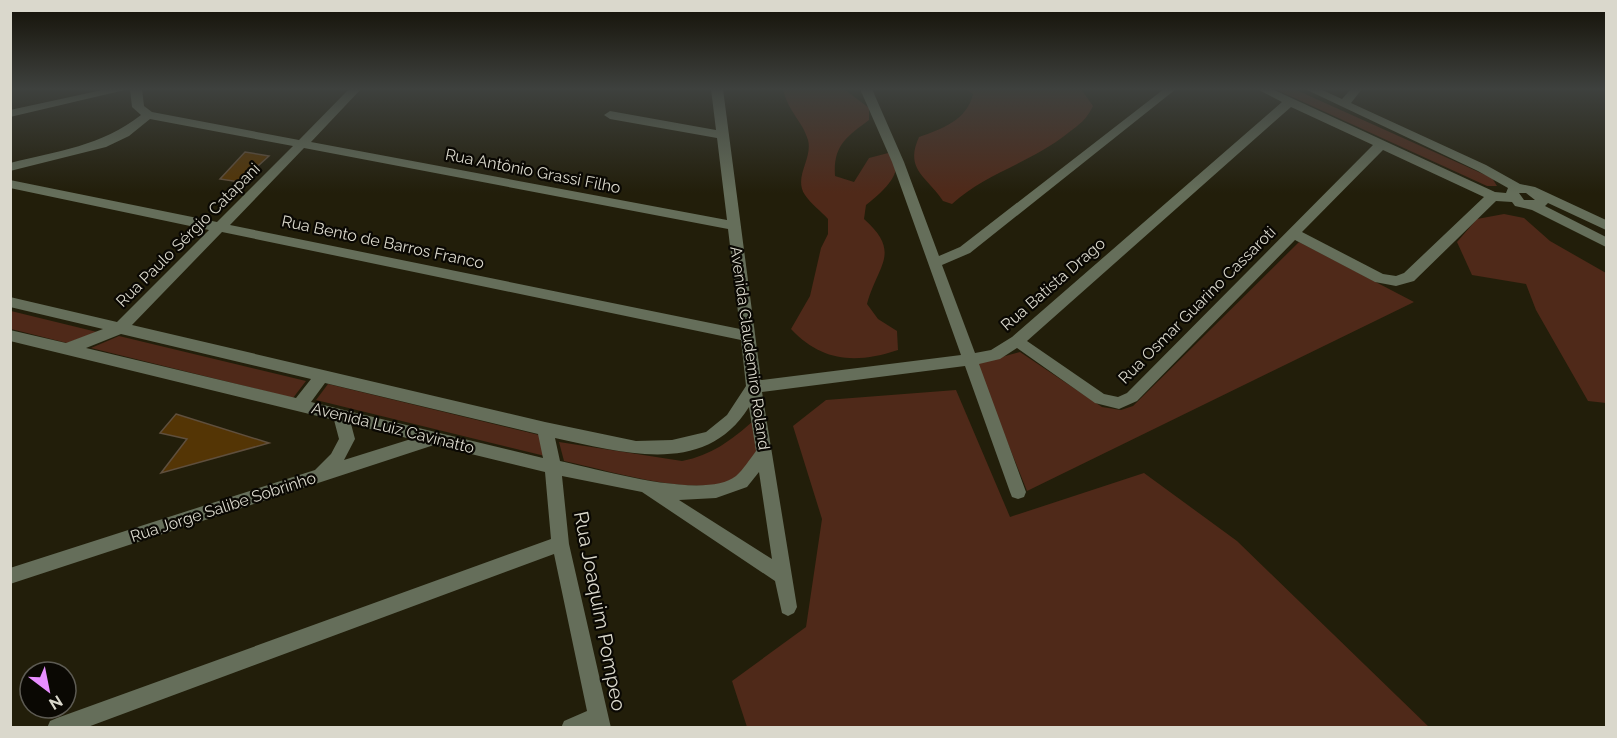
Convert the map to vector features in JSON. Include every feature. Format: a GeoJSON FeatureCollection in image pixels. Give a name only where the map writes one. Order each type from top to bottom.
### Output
{"type":"FeatureCollection","features":[{"type":"Feature","properties":{"kind":"street"},"geometry":{"type":"LineString","coordinates":[[10,167],[102,144],[125,133],[137,123]]}},
{"type":"Feature","properties":{"kind":"street","name":"Rua Antônio Grassi Filho"},"geometry":{"type":"LineString","coordinates":[[193,123],[734,226]]}},
{"type":"Feature","properties":{"kind":"street","name":"Rua Paulo Sérgio Catapani"},"geometry":{"type":"LineString","coordinates":[[120,328],[322,123]]}},
{"type":"Feature","properties":{"kind":"street"},"geometry":{"type":"LineString","coordinates":[[654,123],[723,135]]}},
{"type":"Feature","properties":{"kind":"street","name":"Avenida Claudemiro Roland"},"geometry":{"type":"LineString","coordinates":[[721,123],[754,387],[788,607]]}},
{"type":"Feature","properties":{"kind":"street"},"geometry":{"type":"LineString","coordinates":[[881,123],[898,162],[1018,492]]}},
{"type":"Feature","properties":{"kind":"street"},"geometry":{"type":"LineString","coordinates":[[934,263],[965,250],[1127,123]]}},
{"type":"Feature","properties":{"kind":"street","name":"Rua Batista Drago"},"geometry":{"type":"LineString","coordinates":[[754,387],[995,355],[1017,341],[1265,123]]}},
{"type":"Feature","properties":{"kind":"street"},"geometry":{"type":"LineString","coordinates":[[1336,123],[1493,196],[1516,193]]}},
{"type":"Feature","properties":{"kind":"street"},"geometry":{"type":"LineString","coordinates":[[1386,123],[1482,168],[1516,193],[1606,225]]}},
{"type":"Feature","properties":{"kind":"street","name":"Rua Osmar Guarino Cassaroti"},"geometry":{"type":"LineString","coordinates":[[1017,341],[1100,399],[1119,403],[1132,397],[1381,144]]}},
{"type":"Feature","properties":{"kind":"street","name":"Rua Bento de Barros Franco"},"geometry":{"type":"LineString","coordinates":[[10,184],[748,336]]}},
{"type":"Feature","properties":{"kind":"street"},"geometry":{"type":"LineString","coordinates":[[1294,234],[1380,278],[1396,281],[1409,277],[1493,196]]}},
{"type":"Feature","properties":{"kind":"street"},"geometry":{"type":"LineString","coordinates":[[1536,200],[1606,242]]}},
{"type":"Feature","properties":{"kind":"street","name":"Avenida Luiz Cavinatto"},"geometry":{"type":"LineString","coordinates":[[10,302],[545,429],[636,448],[672,447],[710,438],[733,420],[754,387]]}},
{"type":"Feature","properties":{"kind":"street"},"geometry":{"type":"LineString","coordinates":[[64,349],[120,328]]}},
{"type":"Feature","properties":{"kind":"street","name":"Avenida Luiz Cavinatto"},"geometry":{"type":"LineString","coordinates":[[10,336],[554,467],[685,494],[716,491],[741,482],[764,453]]}},
{"type":"Feature","properties":{"kind":"street"},"geometry":{"type":"LineString","coordinates":[[10,348],[32,340]]}},
{"type":"Feature","properties":{"kind":"street"},"geometry":{"type":"LineString","coordinates":[[299,405],[322,376]]}},
{"type":"Feature","properties":{"kind":"street"},"geometry":{"type":"LineString","coordinates":[[316,477],[337,459],[347,439],[340,415]]}},
{"type":"Feature","properties":{"kind":"street","name":"Rua Joaquim Pompeo"},"geometry":{"type":"LineString","coordinates":[[545,429],[554,467],[560,544],[599,722]]}},
{"type":"Feature","properties":{"kind":"street","name":"Rua Jorge Salibe Sobrinho"},"geometry":{"type":"LineString","coordinates":[[10,576],[435,438]]}},
{"type":"Feature","properties":{"kind":"street"},"geometry":{"type":"LineString","coordinates":[[641,485],[783,576]]}},
{"type":"Feature","properties":{"kind":"street"},"geometry":{"type":"LineString","coordinates":[[57,728],[560,544]]}},
{"type":"Feature","properties":{"kind":"street"},"geometry":{"type":"LineString","coordinates":[[570,728],[599,722]]}},
{"type":"Feature","properties":{"kind":"shaded area"},"geometry":{"type":"Polygon","coordinates":[[[800,123],[865,123],[848,137],[836,157],[835,176],[854,182],[869,158],[892,152],[896,163],[893,178],[866,205],[864,219],[882,241],[885,250],[881,268],[867,304],[878,319],[897,331],[898,350],[868,357],[840,357],[815,348],[791,329],[810,296],[821,248],[828,234],[828,219],[807,198],[802,188],[802,175],[809,147],[800,123]]]}},
{"type":"Feature","properties":{"kind":"shaded area"},"geometry":{"type":"Polygon","coordinates":[[[950,123],[1080,123],[1054,143],[979,184],[952,204],[943,201],[919,172],[914,157],[919,137],[950,123]]]}},
{"type":"Feature","properties":{"kind":"shaded area"},"geometry":{"type":"Polygon","coordinates":[[[1350,123],[1371,123],[1492,178],[1497,186],[1487,186],[1350,123]]]}},
{"type":"Feature","properties":{"kind":"shaded area"},"geometry":{"type":"Polygon","coordinates":[[[1504,214],[1524,218],[1550,241],[1606,273],[1606,403],[1588,401],[1536,310],[1526,284],[1472,275],[1457,242],[1477,219],[1504,214]]]}},
{"type":"Feature","properties":{"kind":"shaded area"},"geometry":{"type":"Polygon","coordinates":[[[1299,242],[1414,302],[1027,491],[976,364],[1020,352],[1102,407],[1121,410],[1133,406],[1299,242]]]}},
{"type":"Feature","properties":{"kind":"shaded area"},"geometry":{"type":"Polygon","coordinates":[[[11,311],[97,332],[67,343],[11,329],[11,311]]]}},
{"type":"Feature","properties":{"kind":"shaded area"},"geometry":{"type":"Polygon","coordinates":[[[119,336],[306,381],[293,398],[91,348],[119,336]]]}},
{"type":"Feature","properties":{"kind":"shaded area"},"geometry":{"type":"Polygon","coordinates":[[[328,384],[539,435],[545,456],[316,400],[328,384]]]}},
{"type":"Feature","properties":{"kind":"shaded area"},"geometry":{"type":"Polygon","coordinates":[[[956,390],[1010,517],[1144,473],[1237,541],[1429,727],[747,727],[732,681],[806,627],[822,519],[793,426],[826,400],[956,390]]]}},
{"type":"Feature","properties":{"kind":"shaded area"},"geometry":{"type":"Polygon","coordinates":[[[752,422],[757,452],[740,475],[722,484],[678,485],[564,461],[559,442],[682,461],[720,446],[752,422]]]}},
{"type":"Feature","properties":{"kind":"building"},"geometry":{"type":"Polygon","coordinates":[[[245,152],[269,156],[240,182],[220,179],[245,152]]]}},
{"type":"Feature","properties":{"kind":"building"},"geometry":{"type":"Polygon","coordinates":[[[176,414],[269,443],[161,473],[187,439],[160,433],[176,414]]]}}]}
